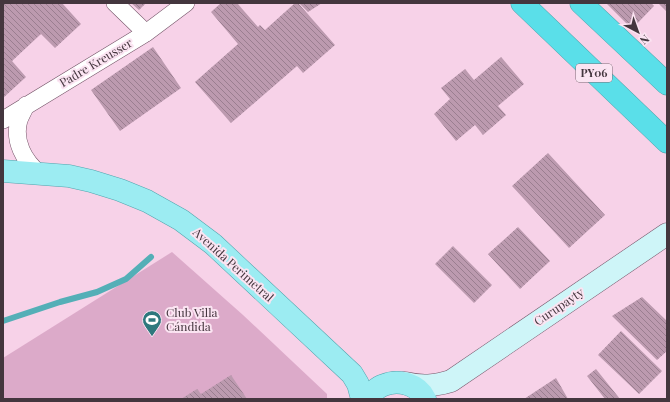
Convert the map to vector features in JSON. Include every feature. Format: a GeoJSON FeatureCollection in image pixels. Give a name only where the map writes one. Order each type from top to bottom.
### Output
{"type":"FeatureCollection","features":[{"type":"Feature","properties":{"kind":"highway","name":"PY06"},"geometry":{"type":"LineString","coordinates":[[522,3],[667,142]]}},
{"type":"Feature","properties":{"kind":"highway"},"geometry":{"type":"LineString","coordinates":[[581,3],[667,84]]}},
{"type":"Feature","properties":{"kind":"main road","name":"Avenida Perimetral"},"geometry":{"type":"LineString","coordinates":[[3,171],[69,176],[91,181],[120,190],[147,201],[181,220],[213,244],[352,374],[358,384],[362,399]]}},
{"type":"Feature","properties":{"kind":"main road","name":"Avenida Perimetral"},"geometry":{"type":"LineString","coordinates":[[352,374],[361,378],[399,383],[416,388],[425,399]]}},
{"type":"Feature","properties":{"kind":"main road"},"geometry":{"type":"LineString","coordinates":[[367,399],[373,391],[382,385],[399,383]]}},
{"type":"Feature","properties":{"kind":"street"},"geometry":{"type":"LineString","coordinates":[[115,3],[146,33]]}},
{"type":"Feature","properties":{"kind":"street","name":"Padre Kreusser"},"geometry":{"type":"LineString","coordinates":[[3,120],[146,33],[186,3]]}},
{"type":"Feature","properties":{"kind":"street"},"geometry":{"type":"LineString","coordinates":[[26,106],[19,119],[17,130],[18,138],[25,158],[40,174]]}},
{"type":"Feature","properties":{"kind":"street","name":"Curupayty"},"geometry":{"type":"LineString","coordinates":[[439,399],[451,381],[667,234]]}},
{"type":"Feature","properties":{"kind":"street","name":"Curupayty"},"geometry":{"type":"LineString","coordinates":[[399,383],[427,386],[451,381]]}},
{"type":"Feature","properties":{"kind":"shaded area","name":"Club Villa Cándida"},"geometry":{"type":"Polygon","coordinates":[[[172,252],[243,315],[327,394],[327,399],[3,399],[3,358],[172,252]]]}},
{"type":"Feature","properties":{"kind":"building"},"geometry":{"type":"Polygon","coordinates":[[[3,3],[62,3],[81,24],[55,48],[41,34],[12,61],[26,77],[3,98],[3,3]]]}},
{"type":"Feature","properties":{"kind":"building"},"geometry":{"type":"Polygon","coordinates":[[[131,3],[146,3],[139,10],[131,3]]]}},
{"type":"Feature","properties":{"kind":"building"},"geometry":{"type":"Polygon","coordinates":[[[221,3],[237,3],[258,27],[260,25],[265,30],[295,3],[298,3],[335,45],[303,73],[297,66],[231,123],[195,82],[238,44],[211,12],[221,3]]]}},
{"type":"Feature","properties":{"kind":"building"},"geometry":{"type":"Polygon","coordinates":[[[299,3],[322,3],[308,12],[299,3]]]}},
{"type":"Feature","properties":{"kind":"building"},"geometry":{"type":"Polygon","coordinates":[[[606,3],[651,3],[654,6],[632,29],[606,3]]]}},
{"type":"Feature","properties":{"kind":"building"},"geometry":{"type":"Polygon","coordinates":[[[658,3],[667,3],[667,12],[658,3]]]}},
{"type":"Feature","properties":{"kind":"building"},"geometry":{"type":"Polygon","coordinates":[[[153,47],[181,88],[120,131],[91,90],[153,47]]]}},
{"type":"Feature","properties":{"kind":"building"},"geometry":{"type":"Polygon","coordinates":[[[501,57],[524,84],[498,106],[506,115],[483,135],[475,125],[456,141],[434,114],[450,99],[441,88],[465,69],[474,80],[501,57]]]}},
{"type":"Feature","properties":{"kind":"building"},"geometry":{"type":"Polygon","coordinates":[[[548,153],[605,215],[569,248],[512,186],[548,153]]]}},
{"type":"Feature","properties":{"kind":"building"},"geometry":{"type":"Polygon","coordinates":[[[518,227],[550,261],[520,289],[488,254],[518,227]]]}},
{"type":"Feature","properties":{"kind":"building"},"geometry":{"type":"Polygon","coordinates":[[[453,246],[492,285],[474,303],[435,264],[453,246]]]}},
{"type":"Feature","properties":{"kind":"building"},"geometry":{"type":"Polygon","coordinates":[[[642,297],[667,321],[667,351],[657,360],[612,316],[642,297]]]}},
{"type":"Feature","properties":{"kind":"building"},"geometry":{"type":"Polygon","coordinates":[[[621,331],[662,371],[639,394],[598,355],[621,331]]]}},
{"type":"Feature","properties":{"kind":"building"},"geometry":{"type":"Polygon","coordinates":[[[596,369],[620,399],[605,399],[587,376],[596,369]]]}},
{"type":"Feature","properties":{"kind":"building"},"geometry":{"type":"Polygon","coordinates":[[[231,375],[247,399],[181,399],[197,389],[201,394],[231,375]]]}},
{"type":"Feature","properties":{"kind":"building"},"geometry":{"type":"Polygon","coordinates":[[[556,378],[568,399],[524,399],[556,378]]]}},
{"type":"Feature","properties":{"kind":"waterway"},"geometry":{"type":"LineString","coordinates":[[3,321],[60,302],[97,292],[126,279],[151,257]]}},
{"type":"Feature","properties":{"kind":"place","name":"Club Villa Cándida"},"geometry":{"type":"Point","coordinates":[152,337]}}]}
